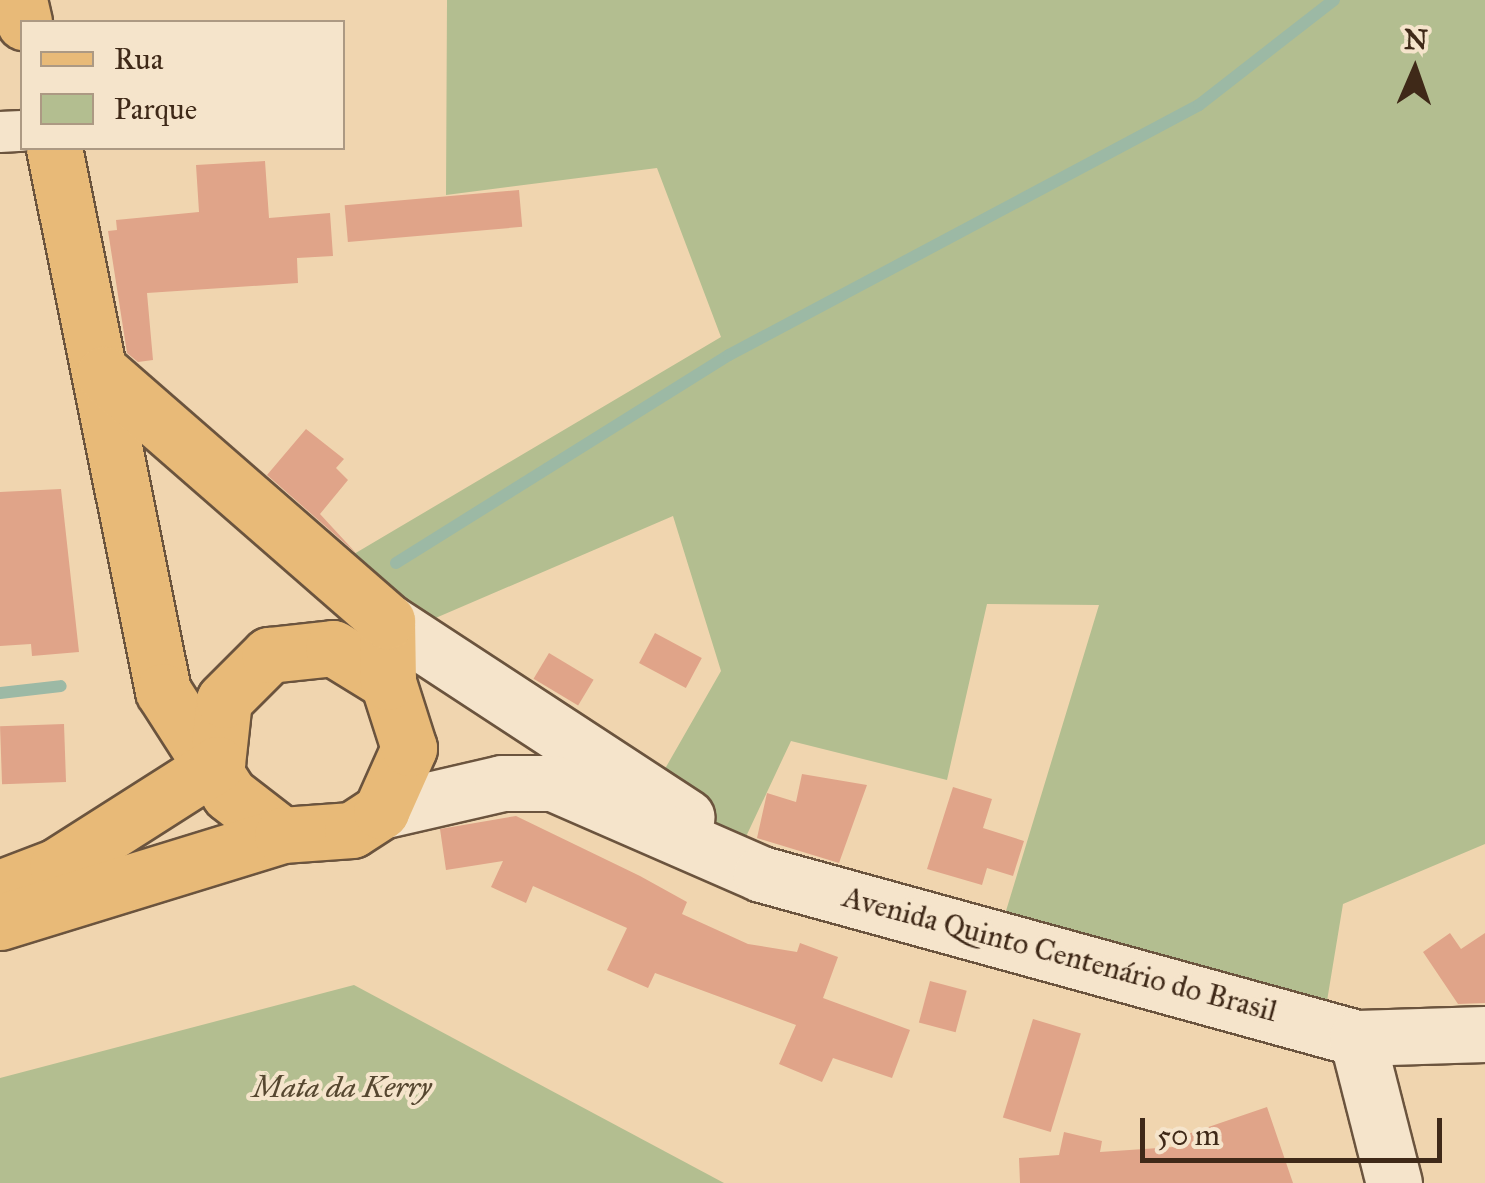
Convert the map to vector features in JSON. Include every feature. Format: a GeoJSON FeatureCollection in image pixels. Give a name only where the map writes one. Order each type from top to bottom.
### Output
{"type":"FeatureCollection","features":[{"type":"Feature","properties":{"kind":"main road"},"geometry":{"type":"LineString","coordinates":[[54,150],[104,374],[164,692],[183,734],[217,764],[252,820],[282,834]]}},
{"type":"Feature","properties":{"kind":"main road"},"geometry":{"type":"LineString","coordinates":[[104,374],[388,621],[388,682],[409,748],[381,810]]}},
{"type":"Feature","properties":{"kind":"main road"},"geometry":{"type":"LineString","coordinates":[[217,764],[224,700],[270,655],[333,648],[388,682]]}},
{"type":"Feature","properties":{"kind":"main road"},"geometry":{"type":"LineString","coordinates":[[131,820],[164,692]]}},
{"type":"Feature","properties":{"kind":"main road"},"geometry":{"type":"LineString","coordinates":[[0,888],[131,820],[217,764]]}},
{"type":"Feature","properties":{"kind":"main road","name":"Avenida Quinto Centenário do Brasil"},"geometry":{"type":"LineString","coordinates":[[0,922],[282,834],[317,839],[381,810]]}},
{"type":"Feature","properties":{"kind":"street","name":"Avenida Quinto Centenário do Brasil"},"geometry":{"type":"LineString","coordinates":[[388,621],[640,780],[761,874]]}},
{"type":"Feature","properties":{"kind":"street"},"geometry":{"type":"LineString","coordinates":[[388,682],[476,678]]}},
{"type":"Feature","properties":{"kind":"street","name":"Avenida Quinto Centenário do Brasil"},"geometry":{"type":"LineString","coordinates":[[381,810],[502,783],[553,783],[761,874],[1358,1038],[1485,1034]]}},
{"type":"Feature","properties":{"kind":"street"},"geometry":{"type":"LineString","coordinates":[[1358,1038],[1394,1183]]}},
{"type":"Feature","properties":{"kind":"green space"},"geometry":{"type":"Polygon","coordinates":[[[447,0],[1485,0],[1485,844],[1343,904],[1326,1007],[1002,924],[1099,605],[987,604],[947,780],[791,741],[743,843],[658,781],[721,671],[673,516],[417,626],[332,567],[721,337],[657,168],[446,195],[447,0]]]}},
{"type":"Feature","properties":{"kind":"green space","name":"Mata da Kerry"},"geometry":{"type":"Polygon","coordinates":[[[354,985],[724,1183],[0,1183],[0,1078],[354,985]]]}},
{"type":"Feature","properties":{"kind":"building"},"geometry":{"type":"Polygon","coordinates":[[[265,161],[269,218],[330,213],[333,256],[297,258],[298,283],[147,293],[153,360],[138,362],[127,353],[108,231],[117,230],[116,220],[199,212],[196,165],[265,161]]]}},
{"type":"Feature","properties":{"kind":"building"},"geometry":{"type":"Polygon","coordinates":[[[519,190],[522,227],[348,242],[345,205],[519,190]]]}},
{"type":"Feature","properties":{"kind":"building"},"geometry":{"type":"Polygon","coordinates":[[[306,429],[344,459],[336,468],[348,480],[320,514],[356,553],[267,475],[306,429]]]}},
{"type":"Feature","properties":{"kind":"building"},"geometry":{"type":"Polygon","coordinates":[[[61,489],[79,652],[32,656],[31,644],[0,646],[0,492],[61,489]]]}},
{"type":"Feature","properties":{"kind":"building"},"geometry":{"type":"Polygon","coordinates":[[[655,633],[702,658],[686,688],[639,663],[655,633]]]}},
{"type":"Feature","properties":{"kind":"building"},"geometry":{"type":"Polygon","coordinates":[[[549,653],[594,680],[578,705],[534,679],[549,653]]]}},
{"type":"Feature","properties":{"kind":"building"},"geometry":{"type":"Polygon","coordinates":[[[64,724],[66,782],[2,784],[0,726],[64,724]]]}},
{"type":"Feature","properties":{"kind":"building"},"geometry":{"type":"Polygon","coordinates":[[[802,774],[867,785],[839,863],[757,838],[767,793],[796,802],[802,774]]]}},
{"type":"Feature","properties":{"kind":"building"},"geometry":{"type":"Polygon","coordinates":[[[953,787],[992,799],[983,828],[1024,841],[1013,876],[987,868],[982,885],[927,869],[953,787]]]}},
{"type":"Feature","properties":{"kind":"building"},"geometry":{"type":"Polygon","coordinates":[[[516,816],[640,876],[687,902],[682,914],[748,944],[797,952],[800,943],[838,957],[823,998],[910,1030],[892,1078],[833,1058],[822,1082],[779,1064],[796,1025],[655,973],[648,988],[607,970],[627,928],[533,886],[526,903],[491,887],[503,861],[446,870],[440,829],[516,816]]]}},
{"type":"Feature","properties":{"kind":"building"},"geometry":{"type":"Polygon","coordinates":[[[1450,933],[1461,949],[1485,933],[1485,1003],[1458,1004],[1423,952],[1450,933]]]}},
{"type":"Feature","properties":{"kind":"building"},"geometry":{"type":"Polygon","coordinates":[[[930,981],[967,991],[956,1032],[919,1023],[930,981]]]}},
{"type":"Feature","properties":{"kind":"building"},"geometry":{"type":"Polygon","coordinates":[[[1033,1019],[1081,1034],[1051,1132],[1003,1117],[1033,1019]]]}},
{"type":"Feature","properties":{"kind":"building"},"geometry":{"type":"Polygon","coordinates":[[[1267,1107],[1293,1183],[1020,1183],[1019,1158],[1059,1155],[1064,1132],[1102,1141],[1100,1152],[1188,1146],[1185,1135],[1267,1107]]]}},
{"type":"Feature","properties":{"kind":"waterway"},"geometry":{"type":"LineString","coordinates":[[396,563],[729,355],[1199,105],[1334,0]]}},
{"type":"Feature","properties":{"kind":"waterway"},"geometry":{"type":"LineString","coordinates":[[0,693],[61,686]]}}]}
